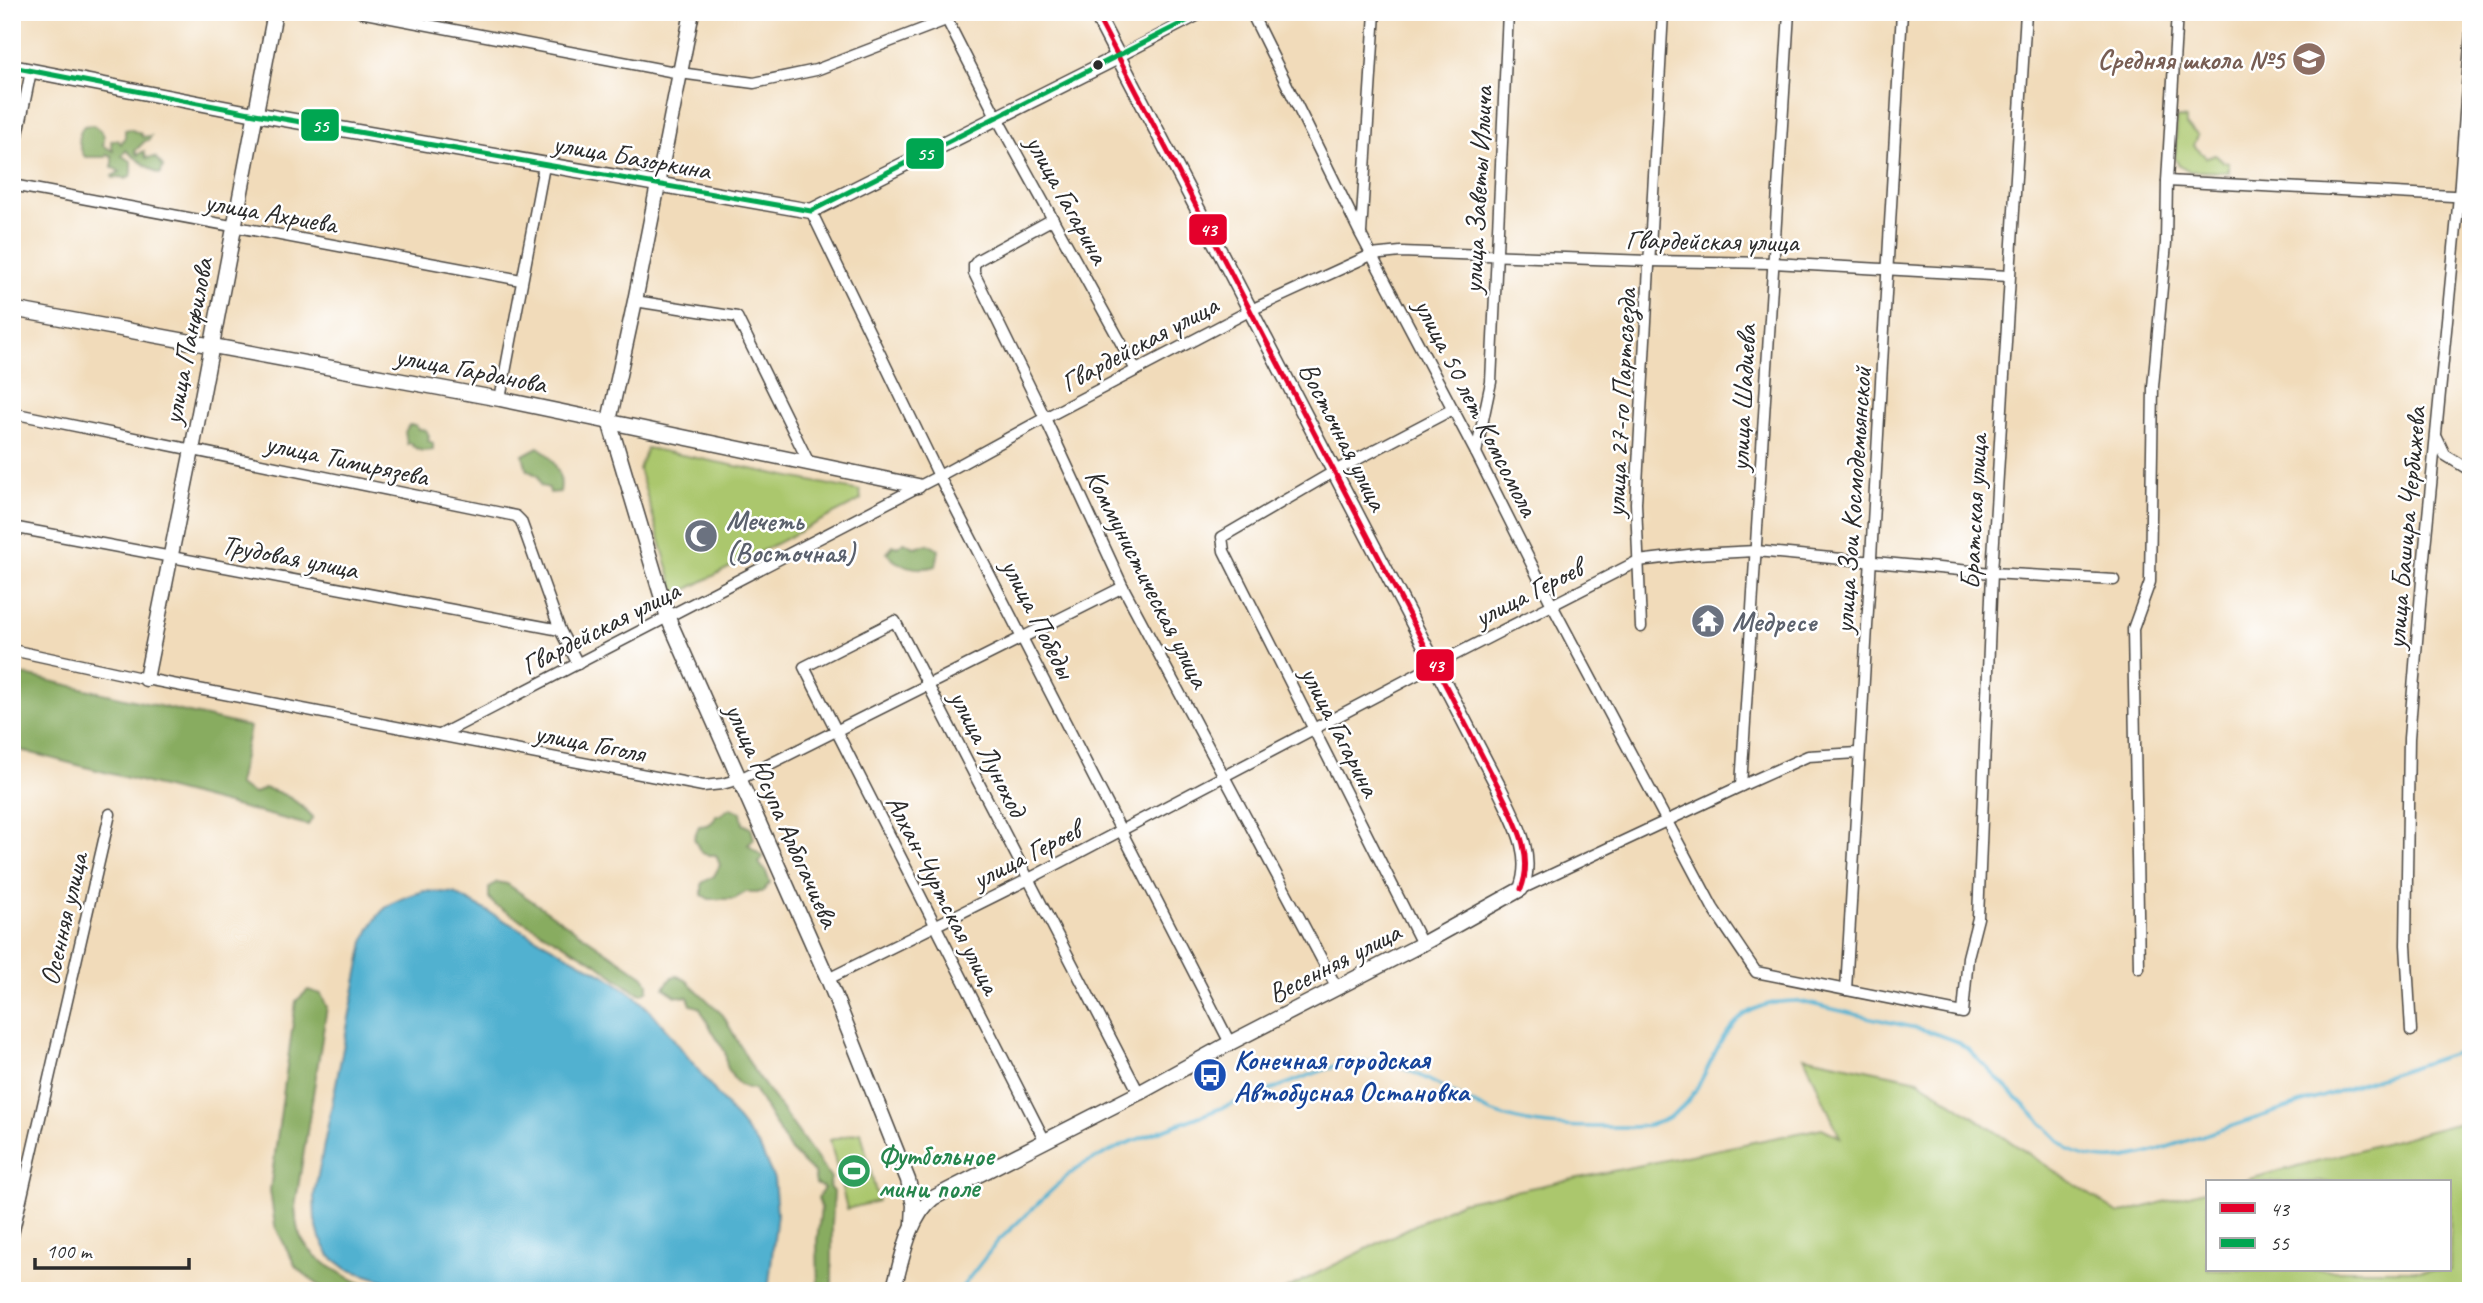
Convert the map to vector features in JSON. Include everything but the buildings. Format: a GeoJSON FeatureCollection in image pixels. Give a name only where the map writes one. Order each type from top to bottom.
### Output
{"type":"FeatureCollection","features":[{"type":"Feature","properties":{"kind":"street","name":"улица Панфилова"},"geometry":{"type":"LineString","coordinates":[[146,679],[275,12]]}},
{"type":"Feature","properties":{"kind":"street"},"geometry":{"type":"LineString","coordinates":[[360,12],[680,73],[754,83],[816,70],[945,16]]}},
{"type":"Feature","properties":{"kind":"street"},"geometry":{"type":"LineString","coordinates":[[609,421],[692,12]]}},
{"type":"Feature","properties":{"kind":"street","name":"Восточная улица"},"geometry":{"type":"LineString","coordinates":[[1094,12],[1499,788],[1521,835],[1527,870],[1521,889]]}},
{"type":"Feature","properties":{"kind":"street"},"geometry":{"type":"LineString","coordinates":[[811,211],[1204,12]]}},
{"type":"Feature","properties":{"kind":"street","name":"улица 50 лет Комсомола"},"geometry":{"type":"LineString","coordinates":[[1251,12],[1371,255],[1453,408],[1552,605],[1713,908],[1756,972],[1963,1013]]}},
{"type":"Feature","properties":{"kind":"street"},"geometry":{"type":"LineString","coordinates":[[1361,235],[1375,12]]}},
{"type":"Feature","properties":{"kind":"street","name":"улица Заветы Ильича"},"geometry":{"type":"LineString","coordinates":[[1476,453],[1491,382],[1508,12]]}},
{"type":"Feature","properties":{"kind":"street","name":"улица 27-го Партсъезда"},"geometry":{"type":"LineString","coordinates":[[1641,627],[1636,503],[1663,12]]}},
{"type":"Feature","properties":{"kind":"street","name":"улица Шадиева"},"geometry":{"type":"LineString","coordinates":[[1741,786],[1789,12]]}},
{"type":"Feature","properties":{"kind":"street","name":"улица Зои Космодемьянской"},"geometry":{"type":"LineString","coordinates":[[1846,990],[1902,12]]}},
{"type":"Feature","properties":{"kind":"street","name":"Братская улица"},"geometry":{"type":"LineString","coordinates":[[1963,1013],[1968,957],[1978,918],[1992,573],[2026,12]]}},
{"type":"Feature","properties":{"kind":"street"},"geometry":{"type":"LineString","coordinates":[[2139,968],[2133,629],[2150,582],[2153,387],[2166,243],[2177,12]]}},
{"type":"Feature","properties":{"kind":"street","name":"улица Гагарина"},"geometry":{"type":"LineString","coordinates":[[945,16],[997,118],[1136,370]]}},
{"type":"Feature","properties":{"kind":"street","name":"улица Башира Чербижева"},"geometry":{"type":"LineString","coordinates":[[2411,1031],[2406,945],[2409,738],[2435,436],[2465,197],[2471,30]]}},
{"type":"Feature","properties":{"kind":"street","name":"улица Базоркина"},"geometry":{"type":"LineString","coordinates":[[12,67],[255,114],[811,211]]}},
{"type":"Feature","properties":{"kind":"street"},"geometry":{"type":"LineString","coordinates":[[12,164],[31,71]]}},
{"type":"Feature","properties":{"kind":"street"},"geometry":{"type":"LineString","coordinates":[[500,399],[544,166]]}},
{"type":"Feature","properties":{"kind":"street"},"geometry":{"type":"LineString","coordinates":[[2167,181],[2465,197]]}},
{"type":"Feature","properties":{"kind":"street","name":"улица Ахриева"},"geometry":{"type":"LineString","coordinates":[[12,185],[522,281]]}},
{"type":"Feature","properties":{"kind":"street","name":"улица Победы"},"geometry":{"type":"LineString","coordinates":[[811,211],[939,476],[1230,1043]]}},
{"type":"Feature","properties":{"kind":"street","name":"Коммунистическая улица"},"geometry":{"type":"LineString","coordinates":[[1053,219],[978,260],[974,265],[979,282],[1122,587],[1337,988]]}},
{"type":"Feature","properties":{"kind":"street","name":"Гвардейская улица"},"geometry":{"type":"LineString","coordinates":[[440,735],[939,476],[1251,310],[1371,255],[1401,252],[1773,263],[2008,276]]}},
{"type":"Feature","properties":{"kind":"street"},"geometry":{"type":"LineString","coordinates":[[635,301],[737,317],[809,463]]}},
{"type":"Feature","properties":{"kind":"street","name":"улица Гарданова"},"geometry":{"type":"LineString","coordinates":[[12,309],[500,399],[918,486]]}},
{"type":"Feature","properties":{"kind":"street"},"geometry":{"type":"LineString","coordinates":[[1335,471],[1453,408]]}},
{"type":"Feature","properties":{"kind":"street","name":"улица Тимирязева"},"geometry":{"type":"LineString","coordinates":[[12,413],[516,516],[520,520],[560,630],[578,664]]}},
{"type":"Feature","properties":{"kind":"street","name":"улица Юсупа Албогачиева"},"geometry":{"type":"LineString","coordinates":[[609,421],[668,618],[828,979],[908,1180],[914,1205],[913,1227]]}},
{"type":"Feature","properties":{"kind":"street"},"geometry":{"type":"LineString","coordinates":[[2435,436],[2445,455],[2471,471]]}},
{"type":"Feature","properties":{"kind":"street","name":"улица Гагарина"},"geometry":{"type":"LineString","coordinates":[[1335,471],[1222,537],[1224,551],[1422,944]]}},
{"type":"Feature","properties":{"kind":"street","name":"Трудовая улица"},"geometry":{"type":"LineString","coordinates":[[12,527],[560,630]]}},
{"type":"Feature","properties":{"kind":"street","name":"улица Героев"},"geometry":{"type":"LineString","coordinates":[[828,979],[1123,831],[1433,666],[1638,561],[1756,551],[1992,573],[2114,580]]}},
{"type":"Feature","properties":{"kind":"street","name":"улица Гоголя"},"geometry":{"type":"LineString","coordinates":[[12,650],[146,679],[703,786],[740,779],[1122,587]]}},
{"type":"Feature","properties":{"kind":"street","name":"улица Луноход"},"geometry":{"type":"LineString","coordinates":[[804,667],[895,621],[1139,1093]]}},
{"type":"Feature","properties":{"kind":"street","name":"Алхан-Чуртская улица"},"geometry":{"type":"LineString","coordinates":[[804,667],[1045,1141]]}},
{"type":"Feature","properties":{"kind":"street","name":"Весенняя улица"},"geometry":{"type":"LineString","coordinates":[[893,1291],[913,1227],[923,1206],[933,1198],[1139,1093],[1521,889],[1808,757],[1858,753]]}},
{"type":"Feature","properties":{"kind":"street","name":"Осенняя улица"},"geometry":{"type":"LineString","coordinates":[[12,1239],[110,814]]}},
{"type":"Feature","properties":{"kind":"green space"},"geometry":{"type":"Polygon","coordinates":[[[2177,118],[2186,119],[2186,125],[2198,135],[2194,146],[2207,158],[2215,155],[2224,162],[2229,162],[2229,172],[2188,171],[2179,166],[2175,158],[2177,118]]]}},
{"type":"Feature","properties":{"kind":"green space"},"geometry":{"type":"Polygon","coordinates":[[[93,125],[103,134],[103,146],[113,151],[111,141],[118,140],[121,144],[125,130],[130,129],[142,137],[151,136],[135,151],[137,155],[144,151],[146,158],[155,157],[163,166],[161,173],[126,150],[122,156],[131,161],[131,175],[126,179],[113,178],[112,176],[120,172],[112,167],[112,156],[107,154],[106,157],[85,157],[81,150],[79,137],[82,130],[84,126],[93,125]]]}},
{"type":"Feature","properties":{"kind":"green space"},"geometry":{"type":"Polygon","coordinates":[[[409,425],[426,430],[428,441],[433,443],[433,450],[422,451],[412,446],[412,443],[407,444],[405,432],[409,425]]]}},
{"type":"Feature","properties":{"kind":"green space"},"geometry":{"type":"Polygon","coordinates":[[[538,447],[556,466],[560,492],[550,493],[549,488],[541,486],[538,476],[527,470],[523,455],[538,447]]]}},
{"type":"Feature","properties":{"kind":"green space"},"geometry":{"type":"Polygon","coordinates":[[[647,448],[860,491],[861,500],[676,595],[639,469],[647,448]]]}},
{"type":"Feature","properties":{"kind":"green space"},"geometry":{"type":"Polygon","coordinates":[[[904,542],[914,547],[927,544],[936,547],[939,550],[936,566],[909,567],[896,562],[887,553],[893,545],[897,547],[904,542]]]}},
{"type":"Feature","properties":{"kind":"green space"},"geometry":{"type":"Polygon","coordinates":[[[12,672],[250,727],[238,785],[254,794],[264,788],[279,792],[313,817],[308,825],[12,748],[12,672]]]}},
{"type":"Feature","properties":{"kind":"green space"},"geometry":{"type":"Polygon","coordinates":[[[730,808],[741,812],[743,824],[751,828],[754,839],[748,845],[763,857],[759,863],[770,883],[762,892],[746,892],[734,899],[709,899],[702,895],[702,883],[714,876],[720,865],[716,855],[701,852],[694,838],[699,826],[710,824],[716,815],[730,808]]]}},
{"type":"Feature","properties":{"kind":"green space"},"geometry":{"type":"Polygon","coordinates":[[[497,882],[507,884],[644,977],[648,990],[642,994],[634,991],[596,963],[495,905],[489,898],[489,888],[497,882]]]}},
{"type":"Feature","properties":{"kind":"green space"},"geometry":{"type":"Polygon","coordinates":[[[672,977],[686,980],[723,1015],[754,1071],[831,1178],[829,1187],[834,1193],[832,1291],[818,1291],[817,1240],[821,1208],[818,1198],[824,1188],[816,1184],[814,1173],[791,1151],[754,1089],[740,1085],[734,1079],[727,1066],[725,1052],[699,1007],[691,1005],[688,997],[676,996],[664,988],[672,977]]]}},
{"type":"Feature","properties":{"kind":"green space"},"geometry":{"type":"Polygon","coordinates":[[[308,990],[321,994],[327,1007],[295,1207],[298,1230],[311,1251],[332,1268],[382,1291],[326,1291],[296,1267],[275,1226],[270,1190],[296,1001],[308,990]]]}},
{"type":"Feature","properties":{"kind":"green space"},"geometry":{"type":"Polygon","coordinates":[[[1804,1056],[1918,1080],[2119,1214],[2206,1191],[2206,1272],[2452,1272],[2452,1180],[2246,1180],[2471,1120],[2471,1291],[1282,1291],[1461,1202],[1822,1128],[1840,1137],[1804,1056]]]}},
{"type":"Feature","properties":{"kind":"green space","name":"Футбольное мини поле"},"geometry":{"type":"Polygon","coordinates":[[[861,1132],[878,1201],[847,1209],[830,1140],[861,1132]]]}},
{"type":"Feature","properties":{"kind":"water"},"geometry":{"type":"Polygon","coordinates":[[[424,891],[454,893],[608,977],[635,996],[656,1017],[760,1148],[774,1179],[777,1213],[768,1291],[418,1291],[347,1269],[330,1256],[320,1238],[315,1220],[314,1195],[364,942],[380,913],[393,903],[424,891]]]}},
{"type":"Feature","properties":{"kind":"waterway"},"geometry":{"type":"LineString","coordinates":[[959,1291],[998,1241],[1082,1165],[1125,1144],[1343,1064],[1372,1062],[1396,1066],[1491,1112],[1520,1121],[1566,1126],[1640,1127],[1674,1114],[1691,1098],[1726,1035],[1742,1017],[1765,1005],[1798,1001],[1928,1031],[1958,1042],[2069,1150],[2088,1157],[2107,1159],[2146,1154],[2471,1048]]}},
{"type":"Feature","properties":{"kind":"transit line","name":"43"},"geometry":{"type":"LineString","coordinates":[[1095,12],[1499,788],[1524,850],[1526,863],[1521,889]]}},
{"type":"Feature","properties":{"kind":"transit line","name":"55"},"geometry":{"type":"LineString","coordinates":[[12,67],[255,114],[811,211],[1204,12]]}},
{"type":"Feature","properties":{"kind":"place","name":"Средняя школа №5"},"geometry":{"type":"Point","coordinates":[2309,59]}},
{"type":"Feature","properties":{"kind":"place","name":"Мечеть (Восточная)"},"geometry":{"type":"Point","coordinates":[701,536]}},
{"type":"Feature","properties":{"kind":"place","name":"Медресе"},"geometry":{"type":"Point","coordinates":[1708,621]}},
{"type":"Feature","properties":{"kind":"place","name":"Конечная городская Автобусная Остановка"},"geometry":{"type":"Point","coordinates":[1210,1075]}},
{"type":"Feature","properties":{"kind":"place","name":"Футбольное мини поле"},"geometry":{"type":"Point","coordinates":[854,1171]}}]}
